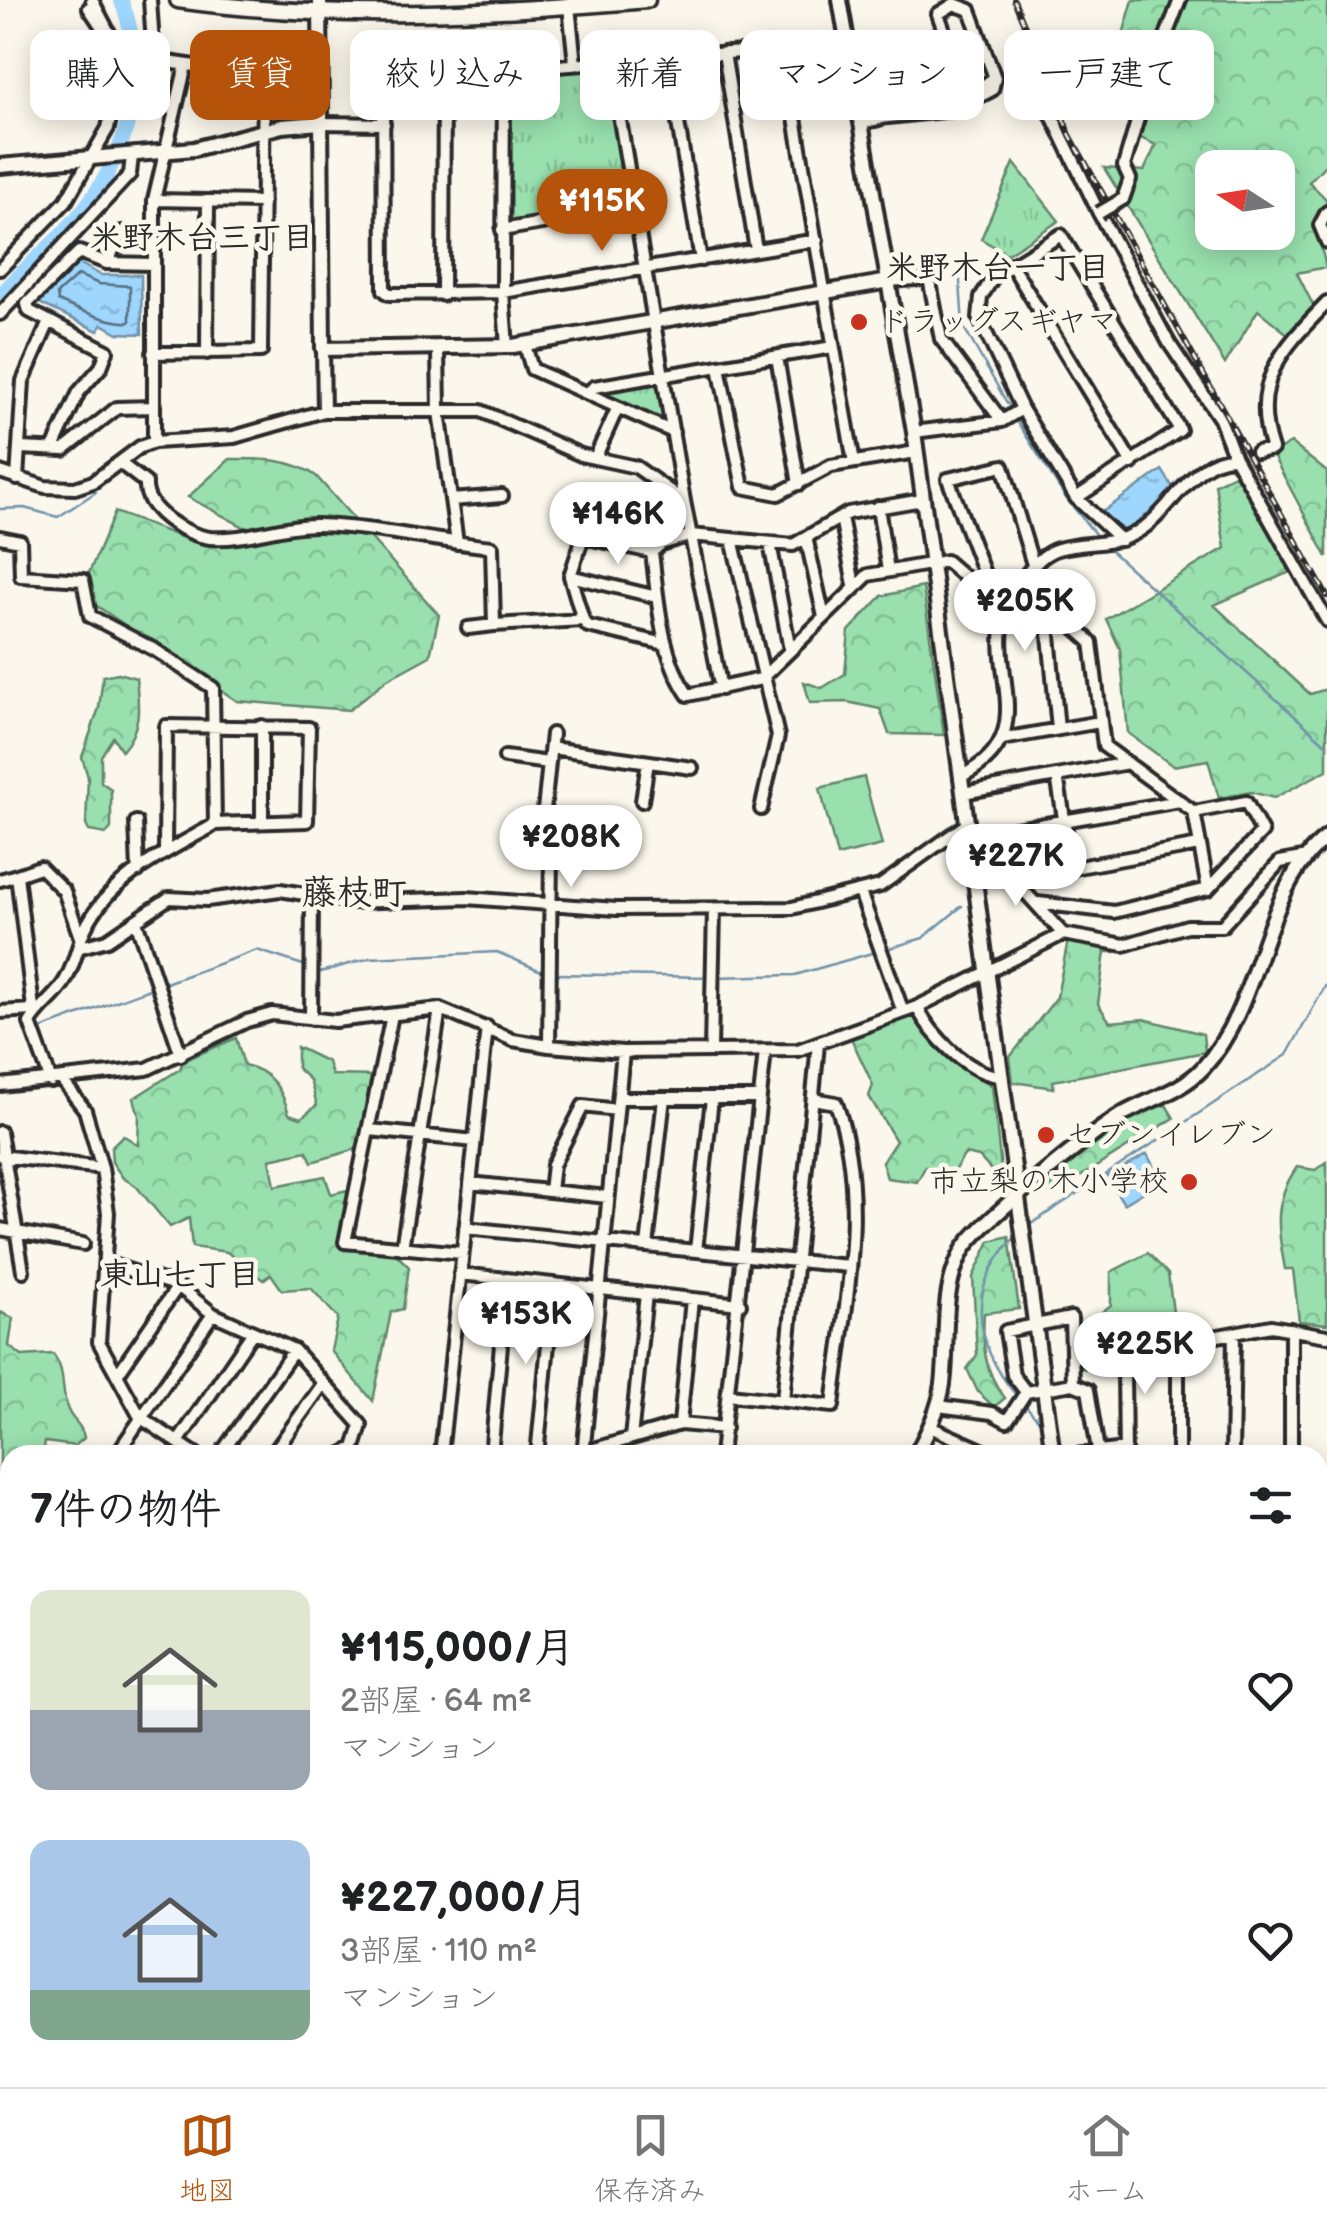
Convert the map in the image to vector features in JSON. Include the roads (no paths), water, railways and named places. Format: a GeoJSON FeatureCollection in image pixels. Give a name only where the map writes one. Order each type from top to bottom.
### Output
{"type":"FeatureCollection","features":[{"type":"Feature","properties":{"kind":"main road"},"geometry":{"type":"LineString","coordinates":[[178,0],[279,14],[320,6],[437,14],[648,0]]}},
{"type":"Feature","properties":{"kind":"street"},"geometry":{"type":"LineString","coordinates":[[0,269],[66,201],[108,128],[120,71],[117,48],[89,0]]}},
{"type":"Feature","properties":{"kind":"street"},"geometry":{"type":"LineString","coordinates":[[150,0],[154,60],[262,74],[264,130],[262,348],[258,353],[153,353]]}},
{"type":"Feature","properties":{"kind":"street"},"geometry":{"type":"LineString","coordinates":[[840,0],[914,432],[1051,1445]]}},
{"type":"Feature","properties":{"kind":"street"},"geometry":{"type":"LineString","coordinates":[[933,0],[940,12],[942,30]]}},
{"type":"Feature","properties":{"kind":"street"},"geometry":{"type":"LineString","coordinates":[[1099,214],[1123,199],[1130,179],[1124,166],[1150,77],[1180,0]]}},
{"type":"Feature","properties":{"kind":"street"},"geometry":{"type":"LineString","coordinates":[[940,12],[960,4],[970,10],[995,78],[992,90],[984,97]]}},
{"type":"Feature","properties":{"kind":"street"},"geometry":{"type":"LineString","coordinates":[[320,6],[324,412]]}},
{"type":"Feature","properties":{"kind":"street"},"geometry":{"type":"LineString","coordinates":[[569,6],[575,64]]}},
{"type":"Feature","properties":{"kind":"street"},"geometry":{"type":"LineString","coordinates":[[720,53],[778,47],[784,52],[854,462]]}},
{"type":"Feature","properties":{"kind":"street"},"geometry":{"type":"LineString","coordinates":[[724,53],[756,250]]}},
{"type":"Feature","properties":{"kind":"street"},"geometry":{"type":"LineString","coordinates":[[560,65],[580,64]]}},
{"type":"Feature","properties":{"kind":"street"},"geometry":{"type":"LineString","coordinates":[[154,442],[154,200],[162,153],[186,65]]}},
{"type":"Feature","properties":{"kind":"street"},"geometry":{"type":"LineString","coordinates":[[984,85],[995,78]]}},
{"type":"Feature","properties":{"kind":"street"},"geometry":{"type":"LineString","coordinates":[[384,120],[384,290],[389,294],[502,292],[816,240]]}},
{"type":"Feature","properties":{"kind":"street"},"geometry":{"type":"LineString","coordinates":[[444,120],[444,294]]}},
{"type":"Feature","properties":{"kind":"street"},"geometry":{"type":"LineString","coordinates":[[503,120],[502,292],[507,347]]}},
{"type":"Feature","properties":{"kind":"street"},"geometry":{"type":"LineString","coordinates":[[620,120],[684,501],[721,689]]}},
{"type":"Feature","properties":{"kind":"street"},"geometry":{"type":"LineString","coordinates":[[677,120],[700,260]]}},
{"type":"Feature","properties":{"kind":"street"},"geometry":{"type":"LineString","coordinates":[[862,122],[871,120]]}},
{"type":"Feature","properties":{"kind":"street"},"geometry":{"type":"LineString","coordinates":[[1054,120],[1169,344],[1220,419],[1235,458],[1327,622]]}},
{"type":"Feature","properties":{"kind":"street"},"geometry":{"type":"LineString","coordinates":[[0,166],[203,148],[264,130],[320,124],[384,124]]}},
{"type":"Feature","properties":{"kind":"street"},"geometry":{"type":"LineString","coordinates":[[0,314],[130,174],[130,156]]}},
{"type":"Feature","properties":{"kind":"street"},"geometry":{"type":"LineString","coordinates":[[154,200],[263,202]]}},
{"type":"Feature","properties":{"kind":"street"},"geometry":{"type":"LineString","coordinates":[[207,353],[208,202]]}},
{"type":"Feature","properties":{"kind":"street"},"geometry":{"type":"LineString","coordinates":[[502,230],[634,208]]}},
{"type":"Feature","properties":{"kind":"street"},"geometry":{"type":"LineString","coordinates":[[1327,212],[1320,225],[1327,242]]}},
{"type":"Feature","properties":{"kind":"street"},"geometry":{"type":"LineString","coordinates":[[107,264],[122,232]]}},
{"type":"Feature","properties":{"kind":"street"},"geometry":{"type":"LineString","coordinates":[[1076,498],[1180,430],[1061,235],[1011,264],[986,286],[979,313],[983,330],[1022,409],[1076,498],[1121,540]]}},
{"type":"Feature","properties":{"kind":"street"},"geometry":{"type":"LineString","coordinates":[[53,448],[79,392],[101,367],[108,351],[29,311],[28,304],[77,253],[107,264],[153,264]]}},
{"type":"Feature","properties":{"kind":"street"},"geometry":{"type":"LineString","coordinates":[[1011,264],[1132,463]]}},
{"type":"Feature","properties":{"kind":"street"},"geometry":{"type":"LineString","coordinates":[[324,349],[507,347],[889,281],[929,278],[941,339],[1002,421]]}},
{"type":"Feature","properties":{"kind":"street"},"geometry":{"type":"LineString","coordinates":[[1257,452],[1272,449],[1263,424],[1272,365],[1327,302]]}},
{"type":"Feature","properties":{"kind":"street"},"geometry":{"type":"LineString","coordinates":[[18,479],[24,376],[49,322]]}},
{"type":"Feature","properties":{"kind":"street"},"geometry":{"type":"LineString","coordinates":[[525,344],[529,368],[672,432]]}},
{"type":"Feature","properties":{"kind":"street"},"geometry":{"type":"LineString","coordinates":[[587,393],[594,387],[833,347]]}},
{"type":"Feature","properties":{"kind":"street"},"geometry":{"type":"LineString","coordinates":[[438,350],[439,411],[456,544]]}},
{"type":"Feature","properties":{"kind":"street"},"geometry":{"type":"LineString","coordinates":[[778,357],[799,484]]}},
{"type":"Feature","properties":{"kind":"street"},"geometry":{"type":"LineString","coordinates":[[719,367],[740,484],[778,494],[831,466],[916,452]]}},
{"type":"Feature","properties":{"kind":"street"},"geometry":{"type":"LineString","coordinates":[[20,448],[66,449],[117,408],[153,407]]}},
{"type":"Feature","properties":{"kind":"street"},"geometry":{"type":"LineString","coordinates":[[596,456],[617,409]]}},
{"type":"Feature","properties":{"kind":"street"},"geometry":{"type":"LineString","coordinates":[[914,432],[1002,421],[1022,409]]}},
{"type":"Feature","properties":{"kind":"street"},"geometry":{"type":"LineString","coordinates":[[0,472],[45,487],[74,488],[93,482],[154,442],[234,437],[324,412],[485,411],[562,448],[636,468],[684,501]]}},
{"type":"Feature","properties":{"kind":"street"},"geometry":{"type":"LineString","coordinates":[[960,777],[988,760],[1002,738],[1008,607],[1022,581],[1059,548],[1104,546],[1150,524],[1216,460],[1235,458]]}},
{"type":"Feature","properties":{"kind":"street"},"geometry":{"type":"LineString","coordinates":[[120,464],[146,482],[145,490],[162,515],[198,535],[226,537],[315,525],[492,547],[494,625]]}},
{"type":"Feature","properties":{"kind":"street"},"geometry":{"type":"LineString","coordinates":[[1008,607],[985,576],[948,479],[1003,466],[1034,568]]}},
{"type":"Feature","properties":{"kind":"street"},"geometry":{"type":"LineString","coordinates":[[451,500],[502,496]]}},
{"type":"Feature","properties":{"kind":"street"},"geometry":{"type":"LineString","coordinates":[[652,552],[660,544],[690,534],[792,545],[841,517],[922,500]]}},
{"type":"Feature","properties":{"kind":"street"},"geometry":{"type":"LineString","coordinates":[[878,507],[888,571]]}},
{"type":"Feature","properties":{"kind":"street"},"geometry":{"type":"LineString","coordinates":[[841,517],[854,586]]}},
{"type":"Feature","properties":{"kind":"street"},"geometry":{"type":"LineString","coordinates":[[652,552],[585,536],[570,576],[582,620],[588,626],[666,644]]}},
{"type":"Feature","properties":{"kind":"street"},"geometry":{"type":"LineString","coordinates":[[0,537],[20,541],[21,576],[83,580],[90,616],[156,650],[214,688],[215,824]]}},
{"type":"Feature","properties":{"kind":"street"},"geometry":{"type":"LineString","coordinates":[[806,537],[824,617]]}},
{"type":"Feature","properties":{"kind":"street"},"geometry":{"type":"LineString","coordinates":[[732,539],[761,680],[778,736],[762,809]]}},
{"type":"Feature","properties":{"kind":"street"},"geometry":{"type":"LineString","coordinates":[[770,543],[790,650]]}},
{"type":"Feature","properties":{"kind":"street"},"geometry":{"type":"LineString","coordinates":[[652,552],[666,644],[686,693],[761,680],[868,575],[930,560],[946,561],[1008,607]]}},
{"type":"Feature","properties":{"kind":"street"},"geometry":{"type":"LineString","coordinates":[[570,576],[657,596]]}},
{"type":"Feature","properties":{"kind":"street"},"geometry":{"type":"LineString","coordinates":[[1022,581],[1094,648],[1104,746],[1194,812],[1208,890]]}},
{"type":"Feature","properties":{"kind":"street"},"geometry":{"type":"LineString","coordinates":[[1046,604],[1058,729]]}},
{"type":"Feature","properties":{"kind":"street"},"geometry":{"type":"LineString","coordinates":[[468,628],[582,620]]}},
{"type":"Feature","properties":{"kind":"street"},"geometry":{"type":"LineString","coordinates":[[1002,738],[1100,722]]}},
{"type":"Feature","properties":{"kind":"street"},"geometry":{"type":"LineString","coordinates":[[0,1012],[33,1013],[62,988],[106,895],[166,852],[215,824],[307,821],[309,728],[166,726],[166,852]]}},
{"type":"Feature","properties":{"kind":"street"},"geometry":{"type":"LineString","coordinates":[[262,726],[262,820]]}},
{"type":"Feature","properties":{"kind":"street"},"geometry":{"type":"LineString","coordinates":[[549,1046],[551,850],[541,839],[552,734]]}},
{"type":"Feature","properties":{"kind":"street"},"geometry":{"type":"LineString","coordinates":[[550,748],[692,768]]}},
{"type":"Feature","properties":{"kind":"street"},"geometry":{"type":"LineString","coordinates":[[504,757],[548,763]]}},
{"type":"Feature","properties":{"kind":"street"},"geometry":{"type":"LineString","coordinates":[[642,801],[648,762]]}},
{"type":"Feature","properties":{"kind":"street"},"geometry":{"type":"LineString","coordinates":[[963,792],[1128,763]]}},
{"type":"Feature","properties":{"kind":"street"},"geometry":{"type":"LineString","coordinates":[[1057,776],[1072,867]]}},
{"type":"Feature","properties":{"kind":"street"},"geometry":{"type":"LineString","coordinates":[[81,944],[107,940],[175,897],[207,900],[280,890],[353,902],[466,898],[714,909],[792,908],[880,886],[968,831],[1064,822],[1180,801]]}},
{"type":"Feature","properties":{"kind":"street"},"geometry":{"type":"LineString","coordinates":[[1038,903],[1114,912],[1208,890],[1262,832],[1246,802],[1194,812]]}},
{"type":"Feature","properties":{"kind":"street"},"geometry":{"type":"LineString","coordinates":[[136,822],[138,871]]}},
{"type":"Feature","properties":{"kind":"street"},"geometry":{"type":"LineString","coordinates":[[921,1445],[938,1406],[945,1302],[952,1275],[970,1239],[1121,1116],[1186,1083],[1206,1065],[1244,1010],[1288,882],[1302,858],[1327,837]]}},
{"type":"Feature","properties":{"kind":"street"},"geometry":{"type":"LineString","coordinates":[[1013,879],[1199,845]]}},
{"type":"Feature","properties":{"kind":"street"},"geometry":{"type":"LineString","coordinates":[[0,1085],[129,1074],[181,1055],[247,1021],[272,1014],[311,1019],[440,1009],[514,1040],[549,1046],[623,1052],[798,1050],[917,1007],[1063,934],[1124,946],[1187,926],[1222,926],[1280,862],[1302,858]]}},
{"type":"Feature","properties":{"kind":"street"},"geometry":{"type":"LineString","coordinates":[[0,880],[40,867],[64,891],[81,944]]}},
{"type":"Feature","properties":{"kind":"street"},"geometry":{"type":"LineString","coordinates":[[972,873],[1002,870],[1038,903],[1063,934]]}},
{"type":"Feature","properties":{"kind":"street"},"geometry":{"type":"LineString","coordinates":[[17,875],[34,1004],[33,1037],[57,1080],[85,1110],[102,1168],[108,1213],[99,1342],[140,1418],[182,1445]]}},
{"type":"Feature","properties":{"kind":"street"},"geometry":{"type":"LineString","coordinates":[[860,892],[903,1012]]}},
{"type":"Feature","properties":{"kind":"street"},"geometry":{"type":"LineString","coordinates":[[311,1019],[312,896]]}},
{"type":"Feature","properties":{"kind":"street"},"geometry":{"type":"LineString","coordinates":[[711,1049],[714,909]]}},
{"type":"Feature","properties":{"kind":"street"},"geometry":{"type":"LineString","coordinates":[[136,922],[181,1055]]}},
{"type":"Feature","properties":{"kind":"street"},"geometry":{"type":"LineString","coordinates":[[917,1007],[946,1045],[989,1075],[999,1076]]}},
{"type":"Feature","properties":{"kind":"street"},"geometry":{"type":"LineString","coordinates":[[402,1248],[440,1009]]}},
{"type":"Feature","properties":{"kind":"street"},"geometry":{"type":"LineString","coordinates":[[392,1015],[346,1242],[462,1253]]}},
{"type":"Feature","properties":{"kind":"street"},"geometry":{"type":"LineString","coordinates":[[442,1445],[487,1028]]}},
{"type":"Feature","properties":{"kind":"street"},"geometry":{"type":"LineString","coordinates":[[783,1400],[818,1044]]}},
{"type":"Feature","properties":{"kind":"street"},"geometry":{"type":"LineString","coordinates":[[723,1445],[765,1051]]}},
{"type":"Feature","properties":{"kind":"street"},"geometry":{"type":"LineString","coordinates":[[581,1445],[623,1052]]}},
{"type":"Feature","properties":{"kind":"street"},"geometry":{"type":"LineString","coordinates":[[550,1191],[553,1165],[584,1106],[664,1098],[760,1098]]}},
{"type":"Feature","properties":{"kind":"street"},"geometry":{"type":"LineString","coordinates":[[647,1246],[664,1098]]}},
{"type":"Feature","properties":{"kind":"street"},"geometry":{"type":"LineString","coordinates":[[696,1251],[712,1098]]}},
{"type":"Feature","properties":{"kind":"street"},"geometry":{"type":"LineString","coordinates":[[729,1395],[833,1406],[853,1210],[848,1145],[836,1103],[812,1099]]}},
{"type":"Feature","properties":{"kind":"street"},"geometry":{"type":"LineString","coordinates":[[370,1130],[475,1140]]}},
{"type":"Feature","properties":{"kind":"street"},"geometry":{"type":"LineString","coordinates":[[0,1132],[23,1271]]}},
{"type":"Feature","properties":{"kind":"street"},"geometry":{"type":"LineString","coordinates":[[2,1156],[102,1168]]}},
{"type":"Feature","properties":{"kind":"street"},"geometry":{"type":"LineString","coordinates":[[470,1183],[608,1198]]}},
{"type":"Feature","properties":{"kind":"street"},"geometry":{"type":"LineString","coordinates":[[465,1228],[848,1266]]}},
{"type":"Feature","properties":{"kind":"street"},"geometry":{"type":"LineString","coordinates":[[0,1229],[83,1244]]}},
{"type":"Feature","properties":{"kind":"street"},"geometry":{"type":"LineString","coordinates":[[106,1263],[178,1286],[213,1314],[294,1350],[361,1425],[355,1445]]}},
{"type":"Feature","properties":{"kind":"street"},"geometry":{"type":"LineString","coordinates":[[460,1274],[740,1304]]}},
{"type":"Feature","properties":{"kind":"street"},"geometry":{"type":"LineString","coordinates":[[492,1445],[508,1279]]}},
{"type":"Feature","properties":{"kind":"street"},"geometry":{"type":"LineString","coordinates":[[538,1445],[554,1284]]}},
{"type":"Feature","properties":{"kind":"street"},"geometry":{"type":"LineString","coordinates":[[117,1374],[178,1286]]}},
{"type":"Feature","properties":{"kind":"street"},"geometry":{"type":"LineString","coordinates":[[630,1438],[646,1294]]}},
{"type":"Feature","properties":{"kind":"street"},"geometry":{"type":"LineString","coordinates":[[680,1424],[692,1298]]}},
{"type":"Feature","properties":{"kind":"street"},"geometry":{"type":"LineString","coordinates":[[122,1445],[213,1314]]}},
{"type":"Feature","properties":{"kind":"street"},"geometry":{"type":"LineString","coordinates":[[1026,1392],[1014,1374],[1006,1331],[1071,1318],[1074,1384]]}},
{"type":"Feature","properties":{"kind":"street"},"geometry":{"type":"LineString","coordinates":[[1125,1445],[1124,1372],[1178,1348],[1270,1326],[1327,1336]]}},
{"type":"Feature","properties":{"kind":"street"},"geometry":{"type":"LineString","coordinates":[[1291,1329],[1291,1445]]}},
{"type":"Feature","properties":{"kind":"street"},"geometry":{"type":"LineString","coordinates":[[178,1442],[253,1332]]}},
{"type":"Feature","properties":{"kind":"street"},"geometry":{"type":"LineString","coordinates":[[1232,1445],[1234,1333]]}},
{"type":"Feature","properties":{"kind":"street"},"geometry":{"type":"LineString","coordinates":[[1178,1348],[1178,1445]]}},
{"type":"Feature","properties":{"kind":"street"},"geometry":{"type":"LineString","coordinates":[[227,1445],[294,1350]]}},
{"type":"Feature","properties":{"kind":"street"},"geometry":{"type":"LineString","coordinates":[[279,1445],[323,1384]]}},
{"type":"Feature","properties":{"kind":"street"},"geometry":{"type":"LineString","coordinates":[[938,1406],[992,1412],[1007,1420],[1026,1392],[1074,1384],[1088,1390],[1097,1445]]}},
{"type":"Feature","properties":{"kind":"street"},"geometry":{"type":"LineString","coordinates":[[608,1445],[680,1424],[726,1428]]}},
{"type":"Feature","properties":{"kind":"street"},"geometry":{"type":"LineString","coordinates":[[930,1427],[970,1445]]}},
{"type":"Feature","properties":{"kind":"water"},"geometry":{"type":"Polygon","coordinates":[[[75,261],[101,275],[141,275],[142,334],[118,333],[102,324],[98,331],[35,301],[75,261]]]}},
{"type":"Feature","properties":{"kind":"water"},"geometry":{"type":"Polygon","coordinates":[[[1162,470],[1174,489],[1149,516],[1124,531],[1102,512],[1162,470]]]}},
{"type":"Feature","properties":{"kind":"water"},"geometry":{"type":"Polygon","coordinates":[[[1147,1154],[1156,1171],[1152,1187],[1124,1204],[1107,1177],[1147,1154]]]}},
{"type":"Feature","properties":{"kind":"waterway"},"geometry":{"type":"LineString","coordinates":[[0,296],[87,205],[118,151],[134,92],[135,61],[121,0]]}},
{"type":"Feature","properties":{"kind":"waterway"},"geometry":{"type":"LineString","coordinates":[[959,267],[963,326],[1011,410]]}},
{"type":"Feature","properties":{"kind":"waterway"},"geometry":{"type":"LineString","coordinates":[[1018,423],[1065,497],[1100,540]]}},
{"type":"Feature","properties":{"kind":"waterway"},"geometry":{"type":"LineString","coordinates":[[0,509],[24,508],[58,517],[96,492]]}},
{"type":"Feature","properties":{"kind":"waterway"},"geometry":{"type":"LineString","coordinates":[[1111,551],[1327,745]]}},
{"type":"Feature","properties":{"kind":"waterway"},"geometry":{"type":"LineString","coordinates":[[887,949],[923,938],[962,906]]}},
{"type":"Feature","properties":{"kind":"waterway"},"geometry":{"type":"LineString","coordinates":[[163,984],[257,950],[306,966]]}},
{"type":"Feature","properties":{"kind":"waterway"},"geometry":{"type":"LineString","coordinates":[[716,977],[795,975],[879,951]]}},
{"type":"Feature","properties":{"kind":"waterway"},"geometry":{"type":"LineString","coordinates":[[313,969],[321,972],[370,958],[497,952],[548,974]]}},
{"type":"Feature","properties":{"kind":"waterway"},"geometry":{"type":"LineString","coordinates":[[556,974],[708,977]]}},
{"type":"Feature","properties":{"kind":"waterway"},"geometry":{"type":"LineString","coordinates":[[1028,1226],[1287,1055],[1327,983]]}},
{"type":"Feature","properties":{"kind":"waterway"},"geometry":{"type":"LineString","coordinates":[[38,1030],[155,987]]}},
{"type":"Feature","properties":{"kind":"waterway"},"geometry":{"type":"LineString","coordinates":[[1015,1238],[988,1276],[981,1316],[991,1356],[1016,1395]]}},
{"type":"Feature","properties":{"kind":"waterway"},"geometry":{"type":"LineString","coordinates":[[1025,1405],[1043,1425]]}},
{"type":"Feature","properties":{"kind":"tunnel"},"geometry":{"type":"LineString","coordinates":[[1238,463],[1257,452]]}},
{"type":"Feature","properties":{"kind":"railway"},"geometry":{"type":"LineString","coordinates":[[1014,0],[1070,135],[1327,596]]}},
{"type":"Feature","properties":{"kind":"place","name":"ドラッグスギヤマ"},"geometry":{"type":"Point","coordinates":[859,322]}},
{"type":"Feature","properties":{"kind":"place","name":"セブンイレブン"},"geometry":{"type":"Point","coordinates":[1046,1135]}},
{"type":"Feature","properties":{"kind":"place","name":"市立梨の木小学校"},"geometry":{"type":"Point","coordinates":[1189,1182]}},
{"type":"Feature","properties":{"kind":"district","name":"米野木台三丁目"},"geometry":{"type":"Point","coordinates":[202,238]}},
{"type":"Feature","properties":{"kind":"district","name":"米野木台一丁目"},"geometry":{"type":"Point","coordinates":[998,268]}},
{"type":"Feature","properties":{"kind":"district","name":"藤枝町"},"geometry":{"type":"Point","coordinates":[354,893]}},
{"type":"Feature","properties":{"kind":"district","name":"東山七丁目"},"geometry":{"type":"Point","coordinates":[180,1275]}}]}
